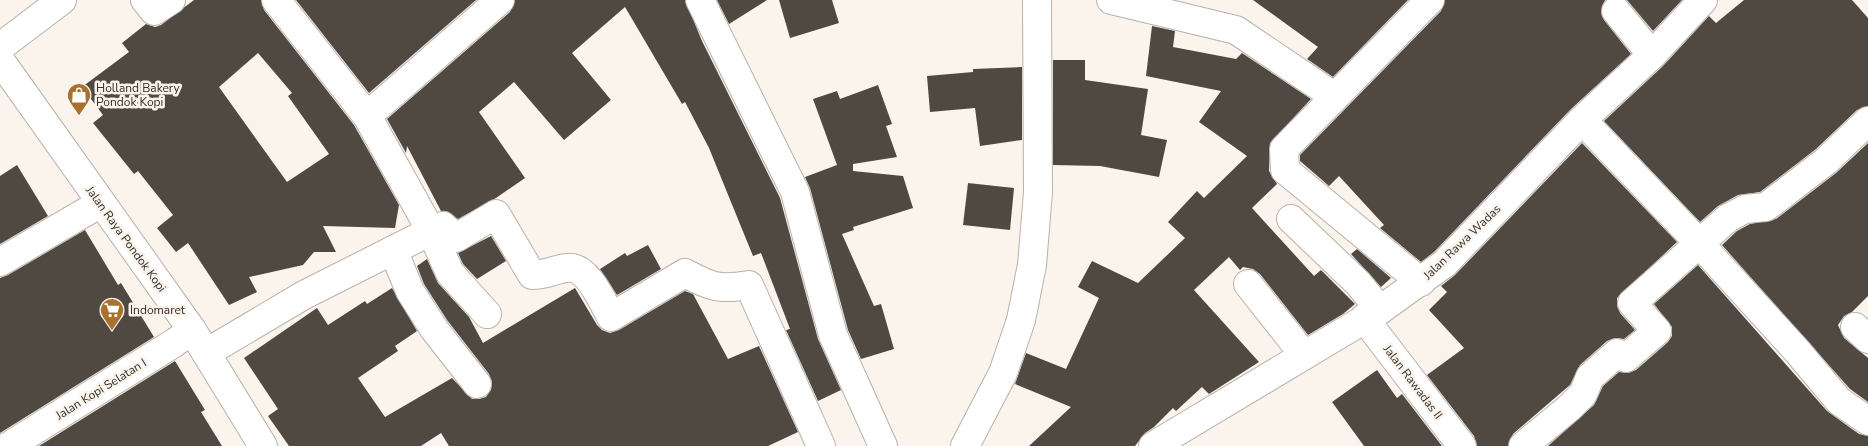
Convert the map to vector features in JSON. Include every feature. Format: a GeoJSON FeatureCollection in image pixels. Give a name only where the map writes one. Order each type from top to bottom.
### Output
{"type":"FeatureCollection","features":[{"type":"Feature","properties":{"kind":"street"},"geometry":{"type":"LineString","coordinates":[[2,64],[62,0]]}},
{"type":"Feature","properties":{"kind":"street"},"geometry":{"type":"LineString","coordinates":[[145,0],[154,11],[171,0]]}},
{"type":"Feature","properties":{"kind":"street"},"geometry":{"type":"LineString","coordinates":[[276,0],[367,116],[431,231],[450,273],[487,314]]}},
{"type":"Feature","properties":{"kind":"street"},"geometry":{"type":"LineString","coordinates":[[367,116],[500,0]]}},
{"type":"Feature","properties":{"kind":"street"},"geometry":{"type":"LineString","coordinates":[[700,0],[795,192],[833,335],[883,446]]}},
{"type":"Feature","properties":{"kind":"street"},"geometry":{"type":"LineString","coordinates":[[965,446],[1003,373],[1021,320],[1032,265],[1038,192],[1037,0]]}},
{"type":"Feature","properties":{"kind":"street"},"geometry":{"type":"LineString","coordinates":[[1111,0],[1236,30],[1335,97]]}},
{"type":"Feature","properties":{"kind":"street"},"geometry":{"type":"LineString","coordinates":[[1421,282],[1285,170],[1284,149],[1430,0]]}},
{"type":"Feature","properties":{"kind":"street","name":"Jalan Rawa Wadas"},"geometry":{"type":"LineString","coordinates":[[1153,446],[1372,314],[1421,282],[1444,264],[1582,120],[1652,55],[1703,0]]}},
{"type":"Feature","properties":{"kind":"street"},"geometry":{"type":"LineString","coordinates":[[1616,11],[1652,55]]}},
{"type":"Feature","properties":{"kind":"street","name":"Jalan Raya Pondok Kopi"},"geometry":{"type":"LineString","coordinates":[[2,64],[192,330],[263,446]]}},
{"type":"Feature","properties":{"kind":"street"},"geometry":{"type":"LineString","coordinates":[[1582,120],[1699,243],[1798,352],[1839,401],[1868,421]]}},
{"type":"Feature","properties":{"kind":"street"},"geometry":{"type":"LineString","coordinates":[[1522,446],[1569,408],[1583,394],[1590,377],[1617,353],[1626,358],[1657,331],[1632,303],[1699,243],[1738,213],[1745,208],[1766,207],[1826,162],[1868,121]]}},
{"type":"Feature","properties":{"kind":"street"},"geometry":{"type":"LineString","coordinates":[[0,262],[101,203]]}},
{"type":"Feature","properties":{"kind":"street"},"geometry":{"type":"LineString","coordinates":[[206,353],[304,295],[431,231],[443,226],[456,238],[496,214],[532,275],[544,275],[569,267],[586,274],[612,317],[685,273],[704,283],[725,289],[749,286],[821,446]]}},
{"type":"Feature","properties":{"kind":"street","name":"Jalan Rawadas II"},"geometry":{"type":"LineString","coordinates":[[1291,219],[1358,284],[1372,314],[1462,446]]}},
{"type":"Feature","properties":{"kind":"street"},"geometry":{"type":"LineString","coordinates":[[393,250],[410,291],[434,330],[477,384]]}},
{"type":"Feature","properties":{"kind":"street"},"geometry":{"type":"LineString","coordinates":[[1248,284],[1304,355]]}},
{"type":"Feature","properties":{"kind":"street","name":"Jalan Kopi Selatan I"},"geometry":{"type":"LineString","coordinates":[[9,446],[174,344],[192,330]]}},
{"type":"Feature","properties":{"kind":"building"},"geometry":{"type":"Polygon","coordinates":[[[194,0],[261,0],[264,10],[354,125],[399,205],[395,228],[323,226],[336,252],[314,252],[303,265],[249,277],[257,292],[229,305],[188,243],[176,252],[157,228],[173,215],[138,171],[134,174],[93,123],[103,115],[82,87],[129,52],[122,43],[146,24],[155,27],[161,25],[194,0]],[[258,53],[219,87],[287,182],[329,154],[288,96],[292,93],[258,53]]]}},
{"type":"Feature","properties":{"kind":"building"},"geometry":{"type":"Polygon","coordinates":[[[296,0],[476,0],[369,93],[296,0]]]}},
{"type":"Feature","properties":{"kind":"building"},"geometry":{"type":"Polygon","coordinates":[[[515,0],[685,0],[702,41],[780,198],[818,339],[841,390],[818,401],[786,330],[790,329],[761,253],[753,256],[709,148],[685,102],[682,104],[625,7],[572,53],[611,100],[564,140],[514,82],[479,112],[525,178],[496,198],[458,219],[446,211],[441,211],[407,146],[406,153],[387,119],[510,12],[515,0]]]}},
{"type":"Feature","properties":{"kind":"building"},"geometry":{"type":"Polygon","coordinates":[[[717,0],[767,0],[729,24],[717,0]]]}},
{"type":"Feature","properties":{"kind":"building"},"geometry":{"type":"Polygon","coordinates":[[[779,0],[832,0],[839,23],[790,38],[779,0]]]}},
{"type":"Feature","properties":{"kind":"building"},"geometry":{"type":"Polygon","coordinates":[[[1253,0],[1408,0],[1333,77],[1307,59],[1318,47],[1253,0]]]}},
{"type":"Feature","properties":{"kind":"building"},"geometry":{"type":"Polygon","coordinates":[[[1445,0],[1605,0],[1601,13],[1604,20],[1631,54],[1571,109],[1434,252],[1421,262],[1380,228],[1384,225],[1339,176],[1329,186],[1300,161],[1300,155],[1441,11],[1445,0]]]}},
{"type":"Feature","properties":{"kind":"building"},"geometry":{"type":"Polygon","coordinates":[[[1627,0],[1682,0],[1653,31],[1627,0]]]}},
{"type":"Feature","properties":{"kind":"building"},"geometry":{"type":"Polygon","coordinates":[[[1744,0],[1852,0],[1868,18],[1868,106],[1857,110],[1816,149],[1760,192],[1738,195],[1718,206],[1700,222],[1604,121],[1663,66],[1709,16],[1716,23],[1744,0]]]}},
{"type":"Feature","properties":{"kind":"building"},"geometry":{"type":"Polygon","coordinates":[[[1152,26],[1175,31],[1173,47],[1236,59],[1242,53],[1311,99],[1270,143],[1269,171],[1277,184],[1252,208],[1314,276],[1321,270],[1355,304],[1343,314],[1308,335],[1260,274],[1253,269],[1243,267],[1240,270],[1229,257],[1194,290],[1259,362],[1209,394],[1202,387],[1176,411],[1173,408],[1154,427],[1145,433],[1135,446],[1029,446],[1071,407],[1015,384],[1026,353],[1066,369],[1099,298],[1078,287],[1092,261],[1138,283],[1185,238],[1168,222],[1197,191],[1204,198],[1247,156],[1199,122],[1221,91],[1146,76],[1152,26]]]}},
{"type":"Feature","properties":{"kind":"building"},"geometry":{"type":"Polygon","coordinates":[[[1053,60],[1085,60],[1085,80],[1148,89],[1141,135],[1167,140],[1159,177],[1100,166],[1053,165],[1053,60]]]}},
{"type":"Feature","properties":{"kind":"building"},"geometry":{"type":"Polygon","coordinates":[[[1022,67],[1022,140],[980,146],[975,108],[930,112],[927,76],[973,72],[973,69],[1022,67]]]}},
{"type":"Feature","properties":{"kind":"building"},"geometry":{"type":"Polygon","coordinates":[[[878,85],[892,124],[886,126],[897,157],[853,164],[853,171],[903,176],[913,208],[853,227],[854,230],[842,234],[874,306],[881,304],[894,349],[861,359],[848,330],[810,188],[805,177],[837,165],[813,99],[837,91],[840,99],[878,85]]]}},
{"type":"Feature","properties":{"kind":"building"},"geometry":{"type":"Polygon","coordinates":[[[1582,143],[1677,242],[1617,298],[1617,306],[1620,313],[1635,330],[1624,339],[1615,338],[1607,341],[1580,365],[1570,385],[1513,434],[1508,446],[1477,446],[1474,436],[1427,375],[1464,348],[1429,310],[1447,292],[1441,286],[1455,275],[1582,143]]]}},
{"type":"Feature","properties":{"kind":"building"},"geometry":{"type":"Polygon","coordinates":[[[1868,143],[1868,296],[1852,312],[1844,316],[1838,325],[1844,338],[1868,358],[1868,402],[1850,389],[1722,245],[1737,231],[1750,224],[1776,219],[1836,173],[1868,143]]]}},
{"type":"Feature","properties":{"kind":"building"},"geometry":{"type":"Polygon","coordinates":[[[17,165],[48,216],[0,244],[0,176],[17,165]]]}},
{"type":"Feature","properties":{"kind":"building"},"geometry":{"type":"Polygon","coordinates":[[[968,183],[1014,188],[1010,230],[963,225],[968,183]]]}},
{"type":"Feature","properties":{"kind":"building"},"geometry":{"type":"Polygon","coordinates":[[[85,230],[118,285],[121,283],[154,337],[0,433],[0,278],[85,230]]]}},
{"type":"Feature","properties":{"kind":"building"},"geometry":{"type":"Polygon","coordinates":[[[491,236],[506,261],[477,279],[463,264],[458,253],[491,236]]]}},
{"type":"Feature","properties":{"kind":"building"},"geometry":{"type":"Polygon","coordinates":[[[648,245],[661,269],[617,295],[600,269],[625,253],[627,256],[648,245]]]}},
{"type":"Feature","properties":{"kind":"building"},"geometry":{"type":"Polygon","coordinates":[[[1357,249],[1391,278],[1381,287],[1351,254],[1357,249]]]}},
{"type":"Feature","properties":{"kind":"building"},"geometry":{"type":"Polygon","coordinates":[[[427,259],[438,283],[469,317],[483,343],[575,288],[597,325],[602,330],[610,333],[619,330],[685,291],[693,294],[728,359],[759,346],[798,432],[768,446],[449,446],[441,433],[421,446],[289,446],[268,416],[278,409],[244,358],[317,308],[328,325],[365,301],[367,304],[392,288],[417,331],[395,346],[398,351],[358,378],[385,417],[452,378],[472,399],[486,397],[491,390],[492,382],[489,374],[447,320],[424,284],[417,266],[427,259]]]}},
{"type":"Feature","properties":{"kind":"building"},"geometry":{"type":"Polygon","coordinates":[[[1698,265],[1827,411],[1859,434],[1868,436],[1868,446],[1548,446],[1594,405],[1603,386],[1619,372],[1628,373],[1636,370],[1668,342],[1672,336],[1672,327],[1654,304],[1698,265]]]}},
{"type":"Feature","properties":{"kind":"building"},"geometry":{"type":"Polygon","coordinates":[[[175,361],[205,410],[201,412],[222,446],[39,446],[175,361]]]}},
{"type":"Feature","properties":{"kind":"building"},"geometry":{"type":"Polygon","coordinates":[[[1377,370],[1397,398],[1402,394],[1442,446],[1364,446],[1332,402],[1377,370]]]}},
{"type":"Feature","properties":{"kind":"place","name":"Holland Bakery Pondok Kopi"},"geometry":{"type":"Point","coordinates":[79,116]}},
{"type":"Feature","properties":{"kind":"place","name":"Indomaret"},"geometry":{"type":"Point","coordinates":[112,331]}}]}
